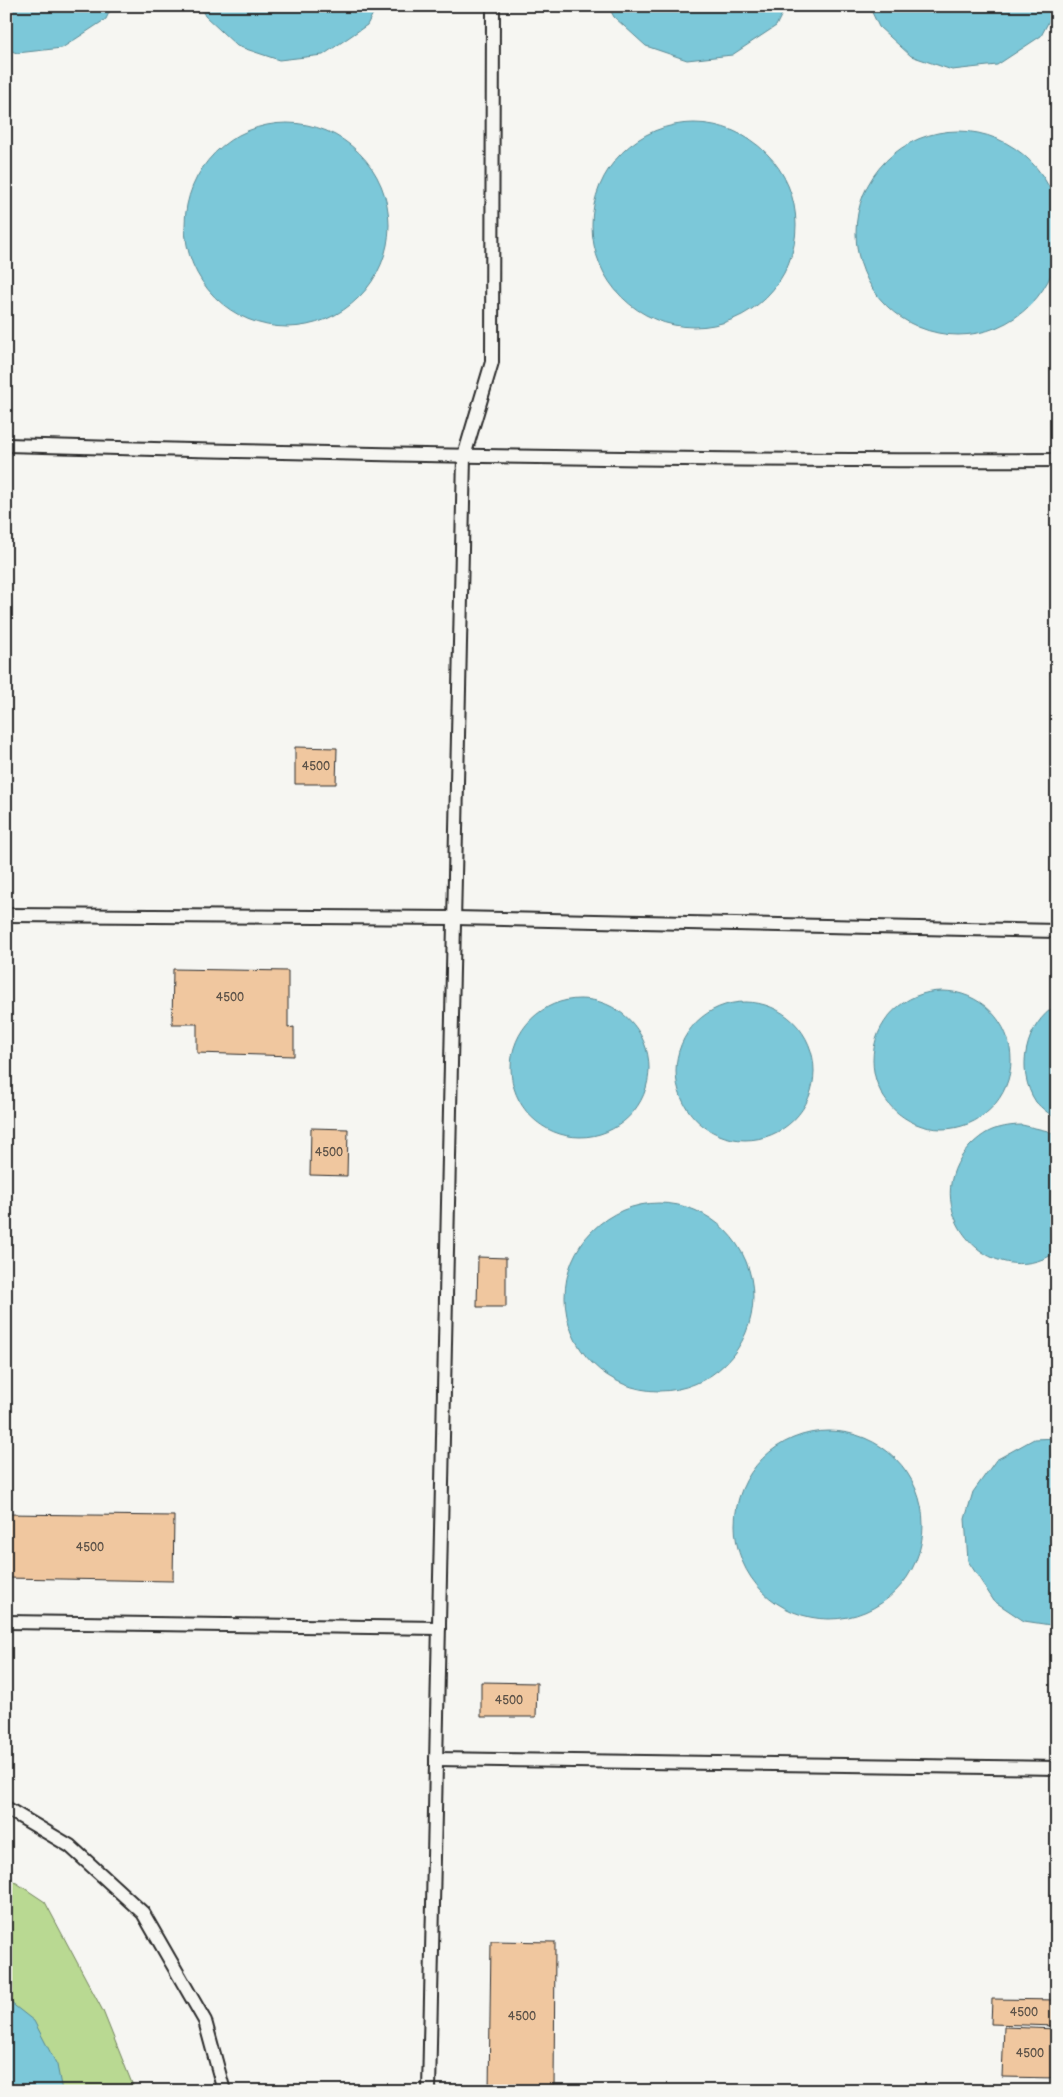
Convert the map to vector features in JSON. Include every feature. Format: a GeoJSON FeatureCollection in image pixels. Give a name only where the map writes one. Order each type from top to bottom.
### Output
{"type":"FeatureCollection","features":[{"type":"Feature","properties":{"kind":"lane"},"geometry":{"type":"LineString","coordinates":[[429,2091],[464,456],[492,362],[493,6]]}},
{"type":"Feature","properties":{"kind":"lane"},"geometry":{"type":"LineString","coordinates":[[6,445],[464,456],[830,461],[1057,460]]}},
{"type":"Feature","properties":{"kind":"lane"},"geometry":{"type":"LineString","coordinates":[[6,915],[454,918],[1057,931]]}},
{"type":"Feature","properties":{"kind":"lane"},"geometry":{"type":"LineString","coordinates":[[6,1622],[439,1628]]}},
{"type":"Feature","properties":{"kind":"lane"},"geometry":{"type":"LineString","coordinates":[[436,1759],[1057,1768]]}},
{"type":"Feature","properties":{"kind":"lane"},"geometry":{"type":"LineString","coordinates":[[6,1808],[70,1846],[143,1913],[205,2021],[224,2091]]}},
{"type":"Feature","properties":{"kind":"green space"},"geometry":{"type":"Polygon","coordinates":[[[6,1876],[45,1902],[103,2011],[135,2091],[6,2091],[6,1876]]]}},
{"type":"Feature","properties":{"kind":"water"},"geometry":{"type":"Polygon","coordinates":[[[6,6],[112,6],[106,19],[62,48],[17,53],[6,49],[6,6]]]}},
{"type":"Feature","properties":{"kind":"water"},"geometry":{"type":"Polygon","coordinates":[[[200,6],[377,6],[367,25],[323,55],[279,60],[237,46],[205,16],[200,6]]]}},
{"type":"Feature","properties":{"kind":"water"},"geometry":{"type":"Polygon","coordinates":[[[608,6],[786,6],[776,26],[732,55],[687,60],[646,46],[614,17],[608,6]]]}},
{"type":"Feature","properties":{"kind":"water"},"geometry":{"type":"Polygon","coordinates":[[[869,6],[1057,6],[1041,36],[997,65],[952,70],[911,56],[879,27],[869,6]]]}},
{"type":"Feature","properties":{"kind":"water"},"geometry":{"type":"Polygon","coordinates":[[[277,123],[297,123],[317,127],[335,135],[352,146],[366,160],[377,177],[385,195],[389,225],[385,255],[377,273],[366,290],[352,304],[335,315],[317,323],[297,327],[277,327],[257,323],[239,315],[222,304],[208,290],[197,273],[189,255],[185,235],[185,215],[189,195],[197,177],[208,160],[222,146],[239,135],[257,127],[277,123]]]}},
{"type":"Feature","properties":{"kind":"water"},"geometry":{"type":"Polygon","coordinates":[[[684,123],[704,123],[724,127],[742,135],[759,146],[773,160],[784,177],[792,195],[796,225],[792,255],[784,273],[773,290],[759,304],[742,315],[724,323],[704,327],[684,327],[664,323],[646,315],[629,304],[615,290],[604,273],[596,255],[592,235],[592,215],[596,195],[604,177],[615,160],[629,146],[646,135],[664,127],[684,123]]]}},
{"type":"Feature","properties":{"kind":"water"},"geometry":{"type":"Polygon","coordinates":[[[958,131],[978,133],[1006,143],[1023,154],[1037,168],[1052,194],[1058,213],[1060,233],[1058,253],[1048,281],[1037,298],[1023,312],[997,327],[978,333],[958,335],[938,333],[910,323],[893,312],[879,298],[864,272],[858,253],[856,233],[858,213],[868,185],[879,168],[893,154],[919,139],[938,133],[958,131]]]}},
{"type":"Feature","properties":{"kind":"water"},"geometry":{"type":"Polygon","coordinates":[[[942,991],[968,996],[991,1011],[1006,1034],[1011,1060],[1006,1086],[991,1109],[968,1124],[942,1129],[916,1124],[893,1109],[878,1086],[873,1060],[878,1034],[893,1011],[916,996],[942,991]]]}},
{"type":"Feature","properties":{"kind":"water"},"geometry":{"type":"Polygon","coordinates":[[[580,999],[606,1004],[629,1019],[644,1042],[649,1068],[644,1094],[629,1117],[606,1132],[580,1137],[554,1132],[531,1117],[516,1094],[511,1068],[516,1042],[531,1019],[554,1004],[580,999]]]}},
{"type":"Feature","properties":{"kind":"water"},"geometry":{"type":"Polygon","coordinates":[[[745,1002],[771,1007],[794,1022],[809,1045],[814,1071],[809,1097],[794,1120],[771,1135],[745,1140],[719,1135],[696,1120],[681,1097],[676,1071],[681,1045],[696,1022],[719,1007],[745,1002]]]}},
{"type":"Feature","properties":{"kind":"water"},"geometry":{"type":"Polygon","coordinates":[[[1057,1005],[1057,1120],[1036,1102],[1026,1076],[1025,1063],[1031,1036],[1037,1024],[1046,1013],[1057,1005]]]}},
{"type":"Feature","properties":{"kind":"water"},"geometry":{"type":"Polygon","coordinates":[[[1022,1125],[1048,1131],[1057,1137],[1057,1252],[1031,1262],[1006,1262],[984,1253],[967,1238],[955,1217],[950,1194],[955,1169],[973,1143],[995,1129],[1022,1125]]]}},
{"type":"Feature","properties":{"kind":"water"},"geometry":{"type":"Polygon","coordinates":[[[650,1203],[668,1203],[695,1210],[726,1230],[746,1261],[753,1288],[753,1306],[746,1333],[726,1364],[695,1384],[668,1391],[650,1391],[632,1387],[615,1380],[599,1370],[586,1357],[576,1341],[569,1324],[565,1306],[565,1288],[569,1270],[576,1253],[586,1237],[599,1224],[615,1214],[632,1207],[650,1203]]]}},
{"type":"Feature","properties":{"kind":"water"},"geometry":{"type":"Polygon","coordinates":[[[820,1431],[838,1431],[865,1438],[896,1458],[916,1489],[923,1516],[923,1534],[916,1561],[896,1592],[865,1612],[838,1619],[820,1619],[802,1615],[785,1608],[769,1598],[756,1585],[746,1569],[739,1552],[735,1534],[735,1516],[739,1498],[746,1481],[756,1465],[769,1452],[785,1442],[802,1435],[820,1431]]]}},
{"type":"Feature","properties":{"kind":"water"},"geometry":{"type":"Polygon","coordinates":[[[1057,1438],[1057,1626],[1024,1621],[994,1601],[968,1561],[965,1519],[973,1492],[996,1460],[1034,1439],[1057,1438]]]}},
{"type":"Feature","properties":{"kind":"water"},"geometry":{"type":"Polygon","coordinates":[[[6,1999],[34,2021],[57,2065],[62,2091],[6,2091],[6,1999]]]}},
{"type":"Feature","properties":{"kind":"building"},"geometry":{"type":"Polygon","coordinates":[[[295,747],[337,748],[336,784],[295,784],[295,747]]]}},
{"type":"Feature","properties":{"kind":"building"},"geometry":{"type":"Polygon","coordinates":[[[173,969],[288,971],[288,1028],[294,1027],[294,1056],[197,1053],[197,1024],[172,1024],[173,969]]]}},
{"type":"Feature","properties":{"kind":"building"},"geometry":{"type":"Polygon","coordinates":[[[311,1128],[348,1129],[347,1176],[310,1175],[311,1128]]]}},
{"type":"Feature","properties":{"kind":"building"},"geometry":{"type":"Polygon","coordinates":[[[478,1257],[506,1258],[506,1307],[477,1307],[478,1257]]]}},
{"type":"Feature","properties":{"kind":"building"},"geometry":{"type":"Polygon","coordinates":[[[6,1514],[174,1516],[173,1581],[6,1578],[6,1514]]]}},
{"type":"Feature","properties":{"kind":"building"},"geometry":{"type":"Polygon","coordinates":[[[481,1682],[537,1683],[536,1717],[481,1717],[481,1682]]]}},
{"type":"Feature","properties":{"kind":"building"},"geometry":{"type":"Polygon","coordinates":[[[491,1941],[555,1942],[554,2091],[489,2091],[491,1941]]]}},
{"type":"Feature","properties":{"kind":"building"},"geometry":{"type":"Polygon","coordinates":[[[992,1999],[1057,2000],[1057,2026],[991,2024],[992,1999]]]}},
{"type":"Feature","properties":{"kind":"building"},"geometry":{"type":"Polygon","coordinates":[[[1004,2027],[1057,2029],[1057,2078],[1002,2077],[1004,2027]]]}}]}
